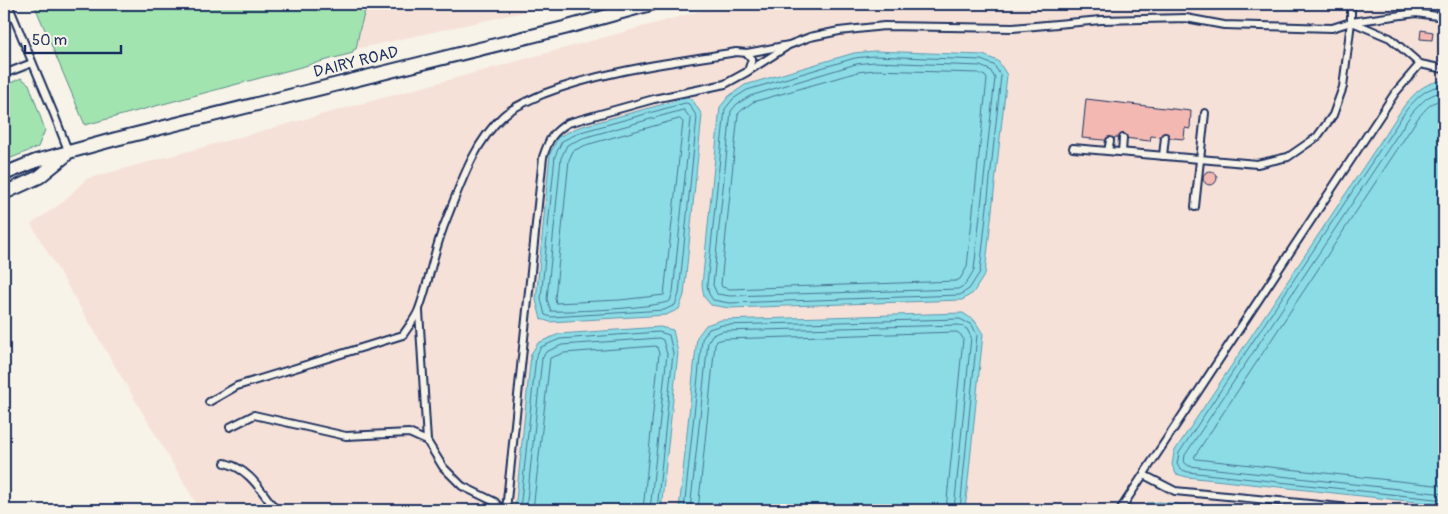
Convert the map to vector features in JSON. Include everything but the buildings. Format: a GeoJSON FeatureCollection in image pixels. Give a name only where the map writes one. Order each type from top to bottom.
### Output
{"type":"FeatureCollection","features":[{"type":"Feature","properties":{"kind":"street","name":"DAIRY ROAD"},"geometry":{"type":"LineString","coordinates":[[4,174],[36,161],[116,138],[564,28],[651,4]]}},
{"type":"Feature","properties":{"kind":"street","name":"DAIRY ROAD"},"geometry":{"type":"LineString","coordinates":[[4,193],[39,177],[68,153]]}},
{"type":"Feature","properties":{"kind":"lane"},"geometry":{"type":"LineString","coordinates":[[8,4],[54,114],[68,153]]}},
{"type":"Feature","properties":{"kind":"lane"},"geometry":{"type":"LineString","coordinates":[[1074,148],[1257,164],[1288,157],[1317,137],[1333,115],[1343,87],[1351,22],[1351,4]]}},
{"type":"Feature","properties":{"kind":"lane"},"geometry":{"type":"LineString","coordinates":[[209,402],[237,386],[403,335],[419,311],[439,237],[467,169],[489,132],[504,115],[530,100],[563,86],[616,72],[736,52],[747,53],[789,45],[810,37],[839,31],[884,26],[1013,28],[1101,20],[1186,18],[1224,25],[1332,28],[1351,22],[1416,13],[1444,17]]}},
{"type":"Feature","properties":{"kind":"lane"},"geometry":{"type":"LineString","coordinates":[[1351,22],[1390,38],[1420,64],[1444,69]]}},
{"type":"Feature","properties":{"kind":"lane"},"geometry":{"type":"LineString","coordinates":[[506,510],[543,157],[549,140],[556,130],[568,123],[654,99],[725,84],[789,45]]}},
{"type":"Feature","properties":{"kind":"lane"},"geometry":{"type":"LineString","coordinates":[[747,53],[752,59],[747,72]]}},
{"type":"Feature","properties":{"kind":"lane"},"geometry":{"type":"LineString","coordinates":[[4,74],[32,63]]}},
{"type":"Feature","properties":{"kind":"lane"},"geometry":{"type":"LineString","coordinates":[[1120,510],[1396,93],[1420,64]]}},
{"type":"Feature","properties":{"kind":"lane"},"geometry":{"type":"LineString","coordinates":[[1195,207],[1205,113]]}},
{"type":"Feature","properties":{"kind":"lane"},"geometry":{"type":"LineString","coordinates":[[1164,156],[1166,137]]}},
{"type":"Feature","properties":{"kind":"lane"},"geometry":{"type":"LineString","coordinates":[[1122,152],[1123,138]]}},
{"type":"Feature","properties":{"kind":"lane"},"geometry":{"type":"LineString","coordinates":[[1108,151],[1110,141]]}},
{"type":"Feature","properties":{"kind":"lane"},"geometry":{"type":"LineString","coordinates":[[419,311],[427,441],[443,467],[462,486],[495,502],[502,510]]}},
{"type":"Feature","properties":{"kind":"lane"},"geometry":{"type":"LineString","coordinates":[[230,427],[254,415],[346,436],[409,433],[427,441]]}},
{"type":"Feature","properties":{"kind":"lane"},"geometry":{"type":"LineString","coordinates":[[225,463],[234,465],[252,478],[276,510]]}},
{"type":"Feature","properties":{"kind":"lane"},"geometry":{"type":"LineString","coordinates":[[1144,475],[1175,491],[1316,508],[1371,510]]}},
{"type":"Feature","properties":{"kind":"shaded area"},"geometry":{"type":"Polygon","coordinates":[[[364,4],[560,4],[356,49],[364,4]]]}},
{"type":"Feature","properties":{"kind":"shaded area"},"geometry":{"type":"Polygon","coordinates":[[[726,4],[1444,4],[1444,510],[188,510],[196,503],[31,224],[62,203],[86,179],[726,4]]]}},
{"type":"Feature","properties":{"kind":"green space"},"geometry":{"type":"Polygon","coordinates":[[[34,4],[367,4],[356,49],[353,50],[353,53],[85,125],[34,4]]]}},
{"type":"Feature","properties":{"kind":"green space"},"geometry":{"type":"Polygon","coordinates":[[[21,78],[29,84],[45,130],[38,147],[4,161],[4,86],[21,78]]]}},
{"type":"Feature","properties":{"kind":"water"},"geometry":{"type":"Polygon","coordinates":[[[874,51],[983,55],[998,61],[1007,75],[985,274],[973,293],[962,300],[729,308],[711,305],[704,297],[702,285],[720,107],[729,96],[745,85],[854,53],[874,51]]]}},
{"type":"Feature","properties":{"kind":"water"},"geometry":{"type":"Polygon","coordinates":[[[1444,81],[1444,505],[1187,477],[1176,474],[1172,465],[1174,452],[1404,106],[1415,93],[1434,82],[1444,81]]]}},
{"type":"Feature","properties":{"kind":"water"},"geometry":{"type":"Polygon","coordinates":[[[686,98],[692,99],[702,115],[684,295],[679,309],[666,315],[550,322],[541,319],[536,300],[550,154],[558,137],[579,127],[686,98]]]}},
{"type":"Feature","properties":{"kind":"water"},"geometry":{"type":"Polygon","coordinates":[[[963,313],[975,321],[983,334],[965,510],[679,510],[697,337],[706,325],[721,320],[963,313]]]}},
{"type":"Feature","properties":{"kind":"water"},"geometry":{"type":"Polygon","coordinates":[[[660,327],[673,330],[678,353],[661,510],[515,510],[531,354],[538,343],[559,334],[660,327]]]}},
{"type":"Feature","properties":{"kind":"water"},"geometry":{"type":"Polygon","coordinates":[[[1160,502],[1228,510],[1137,510],[1147,503],[1160,502]]]}}]}
